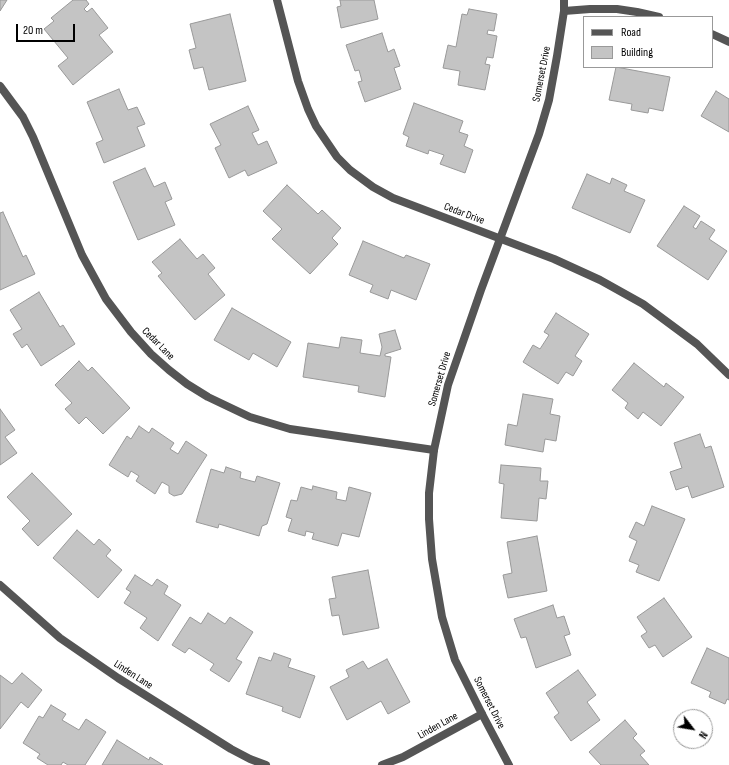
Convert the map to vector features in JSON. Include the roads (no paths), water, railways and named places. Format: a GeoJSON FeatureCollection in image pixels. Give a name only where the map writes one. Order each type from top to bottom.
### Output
{"type":"FeatureCollection","features":[{"type":"Feature","properties":{"kind":"street","name":"Cedar Drive"},"geometry":{"type":"LineString","coordinates":[[277,0],[298,81],[308,109],[316,126],[337,157],[350,170],[373,187],[393,198],[554,259],[600,280],[642,304],[697,344],[729,375]]}},
{"type":"Feature","properties":{"kind":"street","name":"Somerset Drive"},"geometry":{"type":"LineString","coordinates":[[509,765],[455,660],[442,616],[433,566],[429,519],[429,493],[434,450],[448,386],[481,290],[539,134],[549,100],[564,11],[564,0]]}},
{"type":"Feature","properties":{"kind":"street"},"geometry":{"type":"LineString","coordinates":[[564,11],[617,9],[655,16]]}},
{"type":"Feature","properties":{"kind":"street"},"geometry":{"type":"LineString","coordinates":[[713,34],[729,42]]}},
{"type":"Feature","properties":{"kind":"street","name":"Cedar Lane"},"geometry":{"type":"LineString","coordinates":[[0,86],[19,112],[33,137],[82,255],[106,299],[131,332],[151,354],[169,370],[208,397],[257,419],[290,429],[434,450]]}},
{"type":"Feature","properties":{"kind":"street","name":"Linden Lane"},"geometry":{"type":"LineString","coordinates":[[0,585],[60,638],[118,678],[231,749],[266,765]]}},
{"type":"Feature","properties":{"kind":"street","name":"Linden Lane"},"geometry":{"type":"LineString","coordinates":[[382,765],[403,757],[482,714]]}}]}
